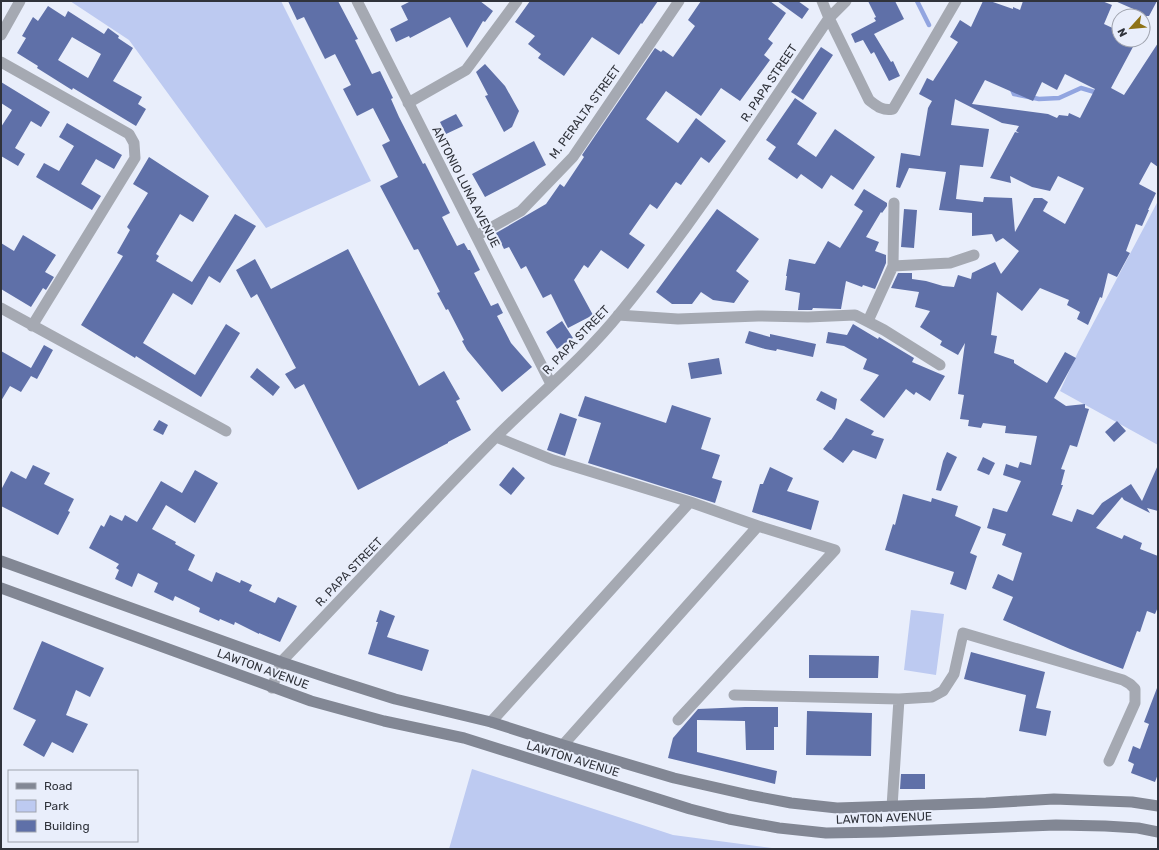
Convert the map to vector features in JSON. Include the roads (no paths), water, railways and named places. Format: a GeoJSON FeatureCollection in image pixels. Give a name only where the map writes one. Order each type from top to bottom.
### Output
{"type":"FeatureCollection","features":[{"type":"Feature","properties":{"kind":"main road","name":"LAWTON AVENUE"},"geometry":{"type":"LineString","coordinates":[[1,560],[281,662],[395,699],[491,722],[674,778],[749,795],[791,803],[837,808],[892,807],[1054,799],[1132,802],[1158,806]]}},
{"type":"Feature","properties":{"kind":"main road","name":"LAWTON AVENUE"},"geometry":{"type":"LineString","coordinates":[[1,588],[311,701],[384,721],[464,738],[690,809],[729,819],[779,828],[826,833],[1056,826],[1105,826],[1138,828],[1158,832]]}},
{"type":"Feature","properties":{"kind":"street"},"geometry":{"type":"LineString","coordinates":[[1,35],[20,1]]}},
{"type":"Feature","properties":{"kind":"street","name":"ANTONIO LUNA AVENUE"},"geometry":{"type":"LineString","coordinates":[[357,1],[551,384]]}},
{"type":"Feature","properties":{"kind":"street"},"geometry":{"type":"LineString","coordinates":[[408,103],[466,70],[517,1]]}},
{"type":"Feature","properties":{"kind":"street","name":"M. PERALTA STREET"},"geometry":{"type":"LineString","coordinates":[[476,236],[521,211],[573,157],[679,1]]}},
{"type":"Feature","properties":{"kind":"street"},"geometry":{"type":"LineString","coordinates":[[822,1],[869,100],[880,108],[886,110],[893,109],[956,1]]}},
{"type":"Feature","properties":{"kind":"street","name":"R. PAPA STREET"},"geometry":{"type":"LineString","coordinates":[[281,662],[496,437],[551,384],[571,367],[618,315],[679,237],[829,18],[846,1]]}},
{"type":"Feature","properties":{"kind":"street"},"geometry":{"type":"LineString","coordinates":[[1,62],[129,134],[134,143],[135,158],[32,326]]}},
{"type":"Feature","properties":{"kind":"street"},"geometry":{"type":"LineString","coordinates":[[868,321],[893,266],[894,203]]}},
{"type":"Feature","properties":{"kind":"street"},"geometry":{"type":"LineString","coordinates":[[893,266],[950,263],[974,255]]}},
{"type":"Feature","properties":{"kind":"street"},"geometry":{"type":"LineString","coordinates":[[1,308],[226,431]]}},
{"type":"Feature","properties":{"kind":"street"},"geometry":{"type":"LineString","coordinates":[[618,315],[678,319],[855,315],[868,321],[940,366]]}},
{"type":"Feature","properties":{"kind":"street"},"geometry":{"type":"LineString","coordinates":[[496,437],[553,460],[690,502],[758,526],[835,550],[678,720]]}},
{"type":"Feature","properties":{"kind":"street"},"geometry":{"type":"LineString","coordinates":[[491,722],[690,502]]}},
{"type":"Feature","properties":{"kind":"street"},"geometry":{"type":"LineString","coordinates":[[563,745],[758,526]]}},
{"type":"Feature","properties":{"kind":"street"},"geometry":{"type":"LineString","coordinates":[[734,695],[899,699],[932,697],[943,691],[954,674],[963,633],[1123,680],[1130,684],[1135,689],[1136,703],[1109,761]]}},
{"type":"Feature","properties":{"kind":"street"},"geometry":{"type":"LineString","coordinates":[[272,688],[281,662]]}},
{"type":"Feature","properties":{"kind":"street"},"geometry":{"type":"LineString","coordinates":[[892,807],[899,699]]}},
{"type":"Feature","properties":{"kind":"waterway"},"geometry":{"type":"LineString","coordinates":[[917,1],[929,25]]}},
{"type":"Feature","properties":{"kind":"waterway"},"geometry":{"type":"LineString","coordinates":[[1011,87],[1014,94],[1039,99],[1059,98],[1081,88],[1098,93]]}}]}
